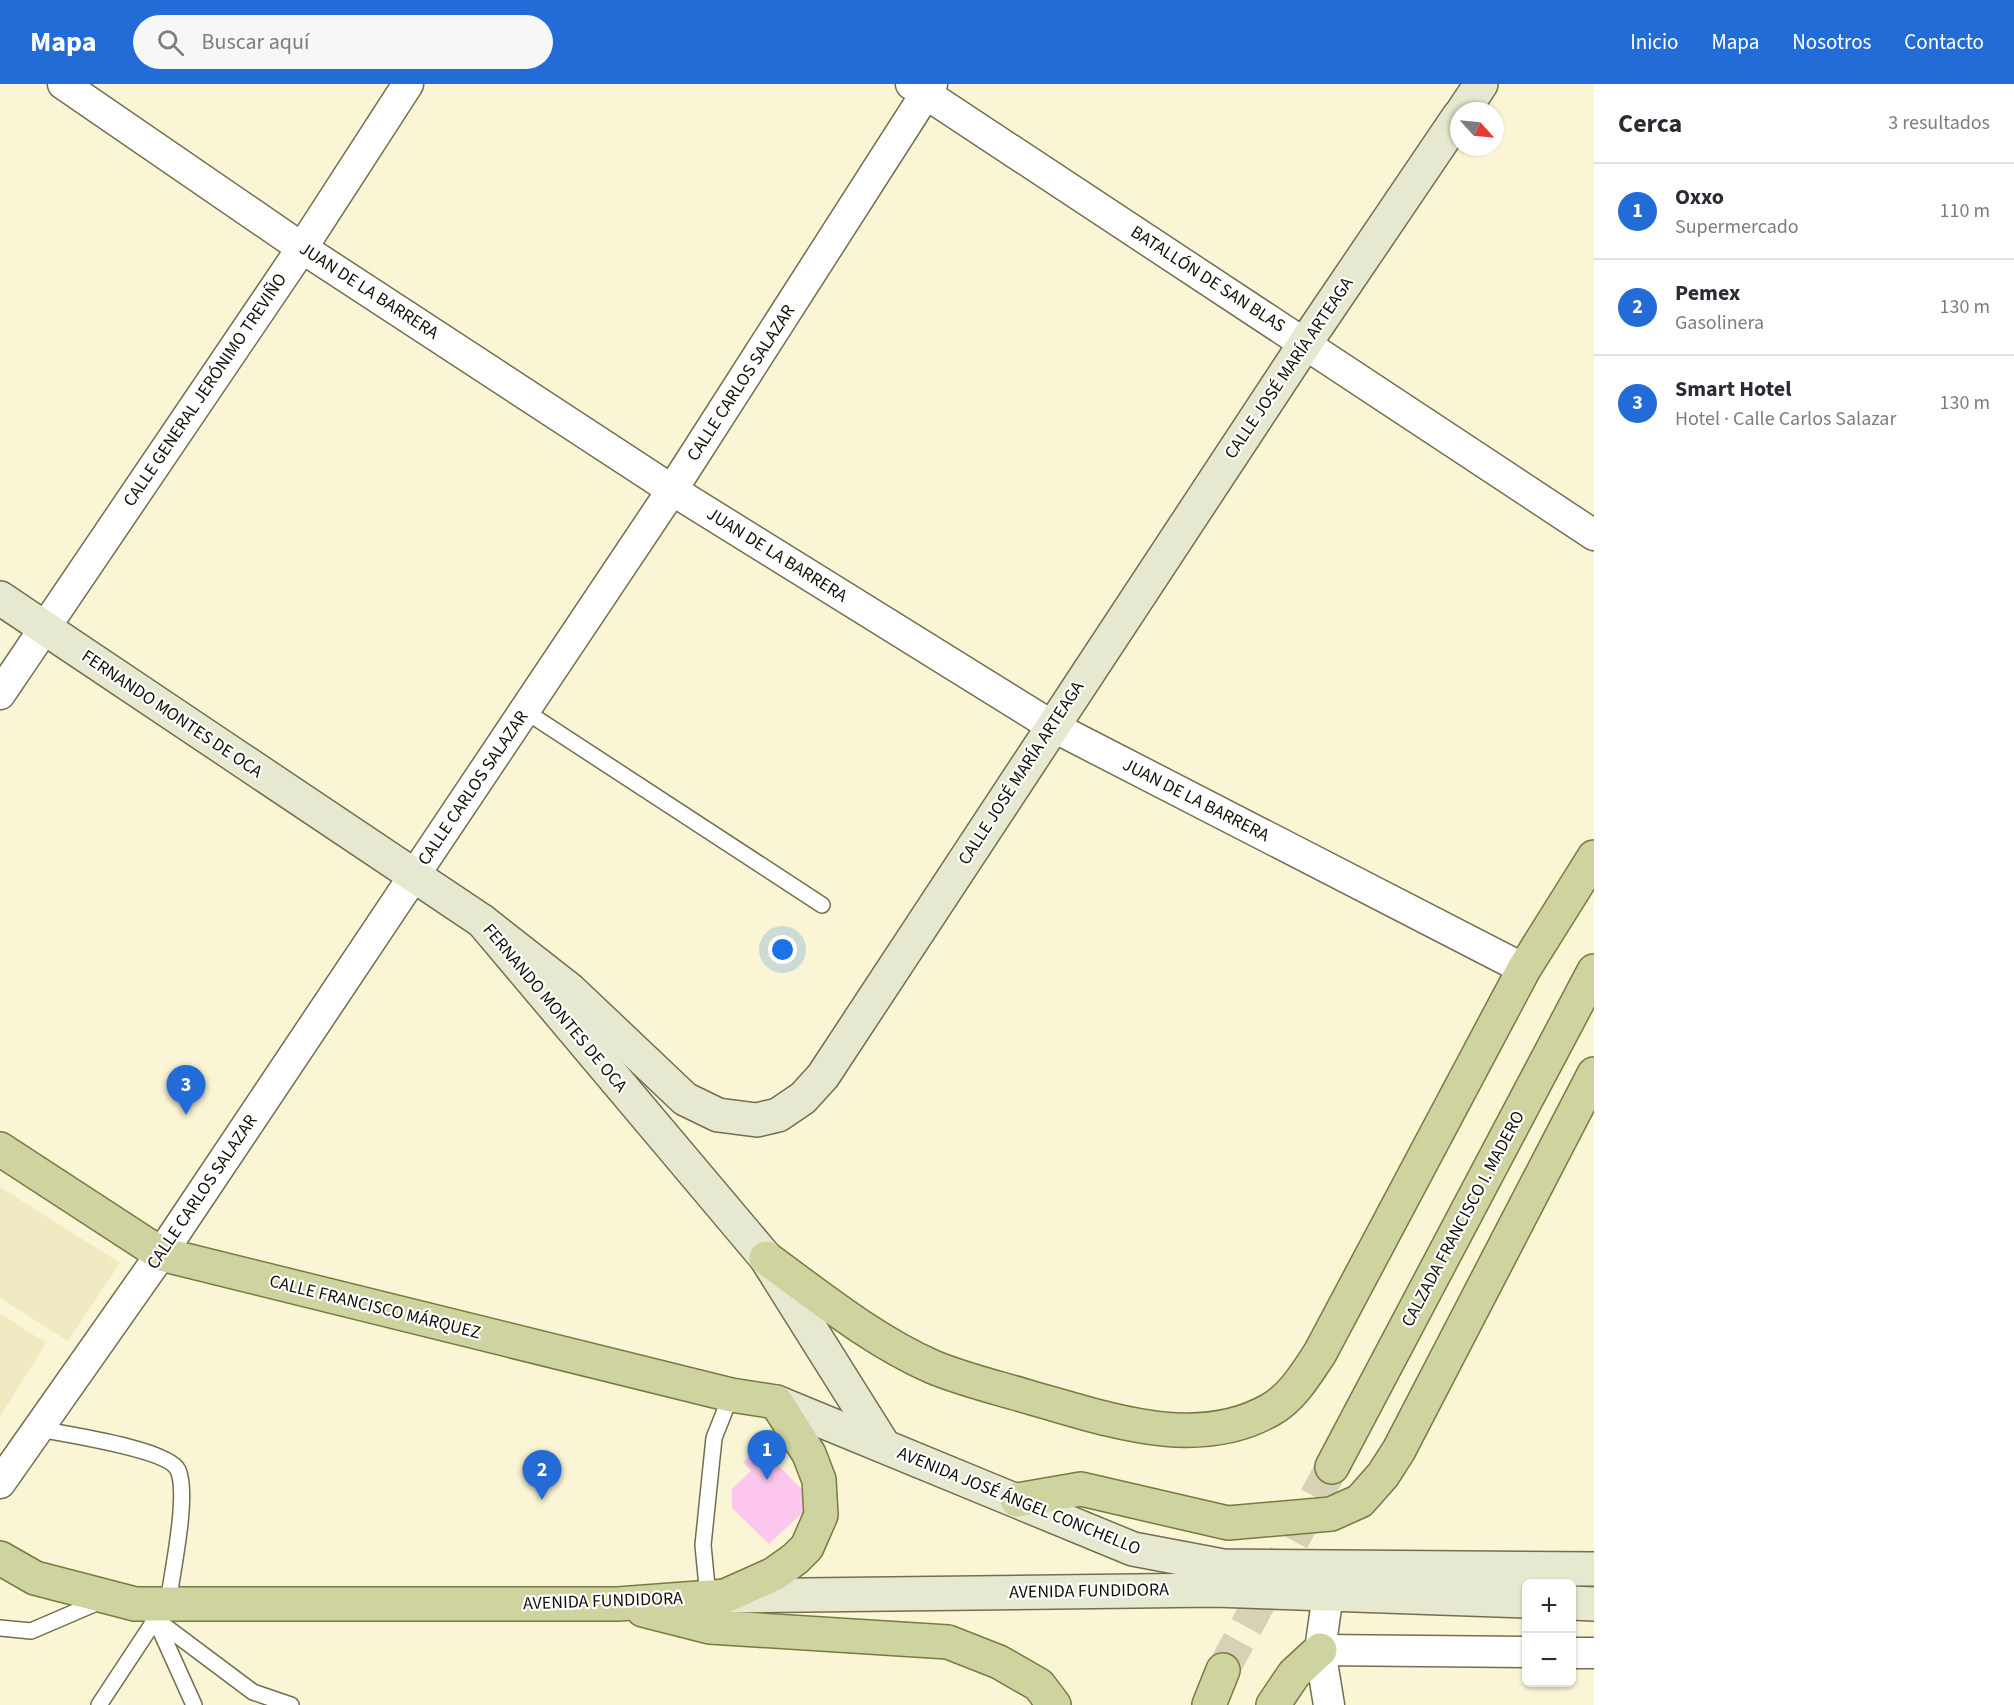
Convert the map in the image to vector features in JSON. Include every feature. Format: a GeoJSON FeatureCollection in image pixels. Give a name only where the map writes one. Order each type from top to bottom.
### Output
{"type":"FeatureCollection","features":[{"type":"Feature","properties":{"kind":"main road"},"geometry":{"type":"LineString","coordinates":[[766,1257],[843,1314],[933,1367],[1122,1424],[1164,1429],[1205,1429],[1243,1423],[1272,1409],[1292,1391],[1320,1353],[1524,969],[1594,857]]}},
{"type":"Feature","properties":{"kind":"main road","name":"CALZADA FRANCISCO I. MADERO"},"geometry":{"type":"LineString","coordinates":[[1332,1467],[1594,971]]}},
{"type":"Feature","properties":{"kind":"main road"},"geometry":{"type":"LineString","coordinates":[[1017,1500],[1081,1489],[1228,1523],[1331,1514],[1360,1501],[1383,1475],[1399,1450],[1594,1074]]}},
{"type":"Feature","properties":{"kind":"main road","name":"CALLE FRANCISCO MÁRQUEZ"},"geometry":{"type":"LineString","coordinates":[[0,1149],[161,1254],[731,1395],[776,1402]]}},
{"type":"Feature","properties":{"kind":"main road"},"geometry":{"type":"LineString","coordinates":[[717,1596],[774,1574],[795,1559],[807,1547],[821,1515],[819,1480],[809,1454],[776,1402]]}},
{"type":"Feature","properties":{"kind":"main road","name":"AVENIDA FUNDIDORA"},"geometry":{"type":"LineString","coordinates":[[0,1558],[35,1578],[142,1606],[618,1604],[717,1596]]}},
{"type":"Feature","properties":{"kind":"main road"},"geometry":{"type":"LineString","coordinates":[[618,1604],[710,1627],[948,1642],[999,1662],[1039,1685],[1054,1705]]}},
{"type":"Feature","properties":{"kind":"main road"},"geometry":{"type":"LineString","coordinates":[[1273,1705],[1294,1674],[1320,1650]]}},
{"type":"Feature","properties":{"kind":"main road"},"geometry":{"type":"LineString","coordinates":[[1209,1705],[1223,1670]]}},
{"type":"Feature","properties":{"kind":"street","name":"JUAN DE LA BARRERA"},"geometry":{"type":"LineString","coordinates":[[63,84],[302,248],[672,490],[1052,726],[1524,969]]}},
{"type":"Feature","properties":{"kind":"street","name":"CALLE GENERAL JERÓNIMO TREVIÑO"},"geometry":{"type":"LineString","coordinates":[[0,694],[302,248],[408,84]]}},
{"type":"Feature","properties":{"kind":"street"},"geometry":{"type":"LineString","coordinates":[[1468,102],[1481,84]]}},
{"type":"Feature","properties":{"kind":"street","name":"BATALLÓN DE SAN BLAS"},"geometry":{"type":"LineString","coordinates":[[923,87],[1594,535]]}},
{"type":"Feature","properties":{"kind":"street","name":"CALLE CARLOS SALAZAR"},"geometry":{"type":"LineString","coordinates":[[0,1483],[161,1254],[672,490],[923,87]]}},
{"type":"Feature","properties":{"kind":"street","name":"CALLE JOSÉ MARÍA ARTEAGA"},"geometry":{"type":"LineString","coordinates":[[482,921],[570,990],[685,1100],[718,1115],[757,1120],[778,1115],[803,1098],[823,1076],[1306,342],[1450,129]]}},
{"type":"Feature","properties":{"kind":"street","name":"FERNANDO MONTES DE OCA"},"geometry":{"type":"LineString","coordinates":[[0,598],[482,921],[766,1257],[884,1446]]}},
{"type":"Feature","properties":{"kind":"street","name":"AVENIDA JOSÉ ÁNGEL CONCHELLO"},"geometry":{"type":"LineString","coordinates":[[776,1402],[1133,1549],[1223,1566],[1594,1569]]}},
{"type":"Feature","properties":{"kind":"street","name":"AVENIDA FUNDIDORA"},"geometry":{"type":"LineString","coordinates":[[717,1596],[1214,1590],[1328,1594]]}},
{"type":"Feature","properties":{"kind":"street"},"geometry":{"type":"LineString","coordinates":[[1329,1705],[1320,1650],[1328,1594],[1522,1601]]}},
{"type":"Feature","properties":{"kind":"street"},"geometry":{"type":"LineString","coordinates":[[1576,1603],[1594,1604]]}},
{"type":"Feature","properties":{"kind":"street"},"geometry":{"type":"LineString","coordinates":[[1320,1650],[1522,1652]]}},
{"type":"Feature","properties":{"kind":"street"},"geometry":{"type":"LineString","coordinates":[[1576,1653],[1594,1653]]}},
{"type":"Feature","properties":{"kind":"lane"},"geometry":{"type":"LineString","coordinates":[[525,711],[822,905]]}},
{"type":"Feature","properties":{"kind":"lane"},"geometry":{"type":"LineString","coordinates":[[717,1596],[703,1545],[714,1438],[731,1395]]}},
{"type":"Feature","properties":{"kind":"lane"},"geometry":{"type":"LineString","coordinates":[[39,1429],[161,1456],[177,1468],[183,1490],[142,1606],[99,1705]]}},
{"type":"Feature","properties":{"kind":"lane"},"geometry":{"type":"LineString","coordinates":[[0,1628],[31,1631],[142,1606]]}},
{"type":"Feature","properties":{"kind":"lane"},"geometry":{"type":"LineString","coordinates":[[142,1606],[194,1705]]}},
{"type":"Feature","properties":{"kind":"lane"},"geometry":{"type":"LineString","coordinates":[[142,1606],[253,1692],[291,1705]]}},
{"type":"Feature","properties":{"kind":"shaded area"},"geometry":{"type":"Polygon","coordinates":[[[0,1187],[120,1263],[68,1341],[0,1298],[0,1187]]]}},
{"type":"Feature","properties":{"kind":"shaded area"},"geometry":{"type":"Polygon","coordinates":[[[0,1313],[46,1343],[0,1417],[0,1313]]]}},
{"type":"Feature","properties":{"kind":"building"},"geometry":{"type":"Polygon","coordinates":[[[773,1433],[788,1452],[778,1465],[814,1502],[769,1544],[732,1508],[732,1489],[751,1471],[743,1462],[773,1433]]]}},
{"type":"Feature","properties":{"kind":"tunnel"},"geometry":{"type":"LineString","coordinates":[[1223,1670],[1332,1467]]}},
{"type":"Feature","properties":{"kind":"place","name":"Smart Hotel"},"geometry":{"type":"Point","coordinates":[186,1115]}},
{"type":"Feature","properties":{"kind":"place","name":"Oxxo"},"geometry":{"type":"Point","coordinates":[767,1480]}},
{"type":"Feature","properties":{"kind":"place","name":"Pemex"},"geometry":{"type":"Point","coordinates":[542,1500]}}]}
